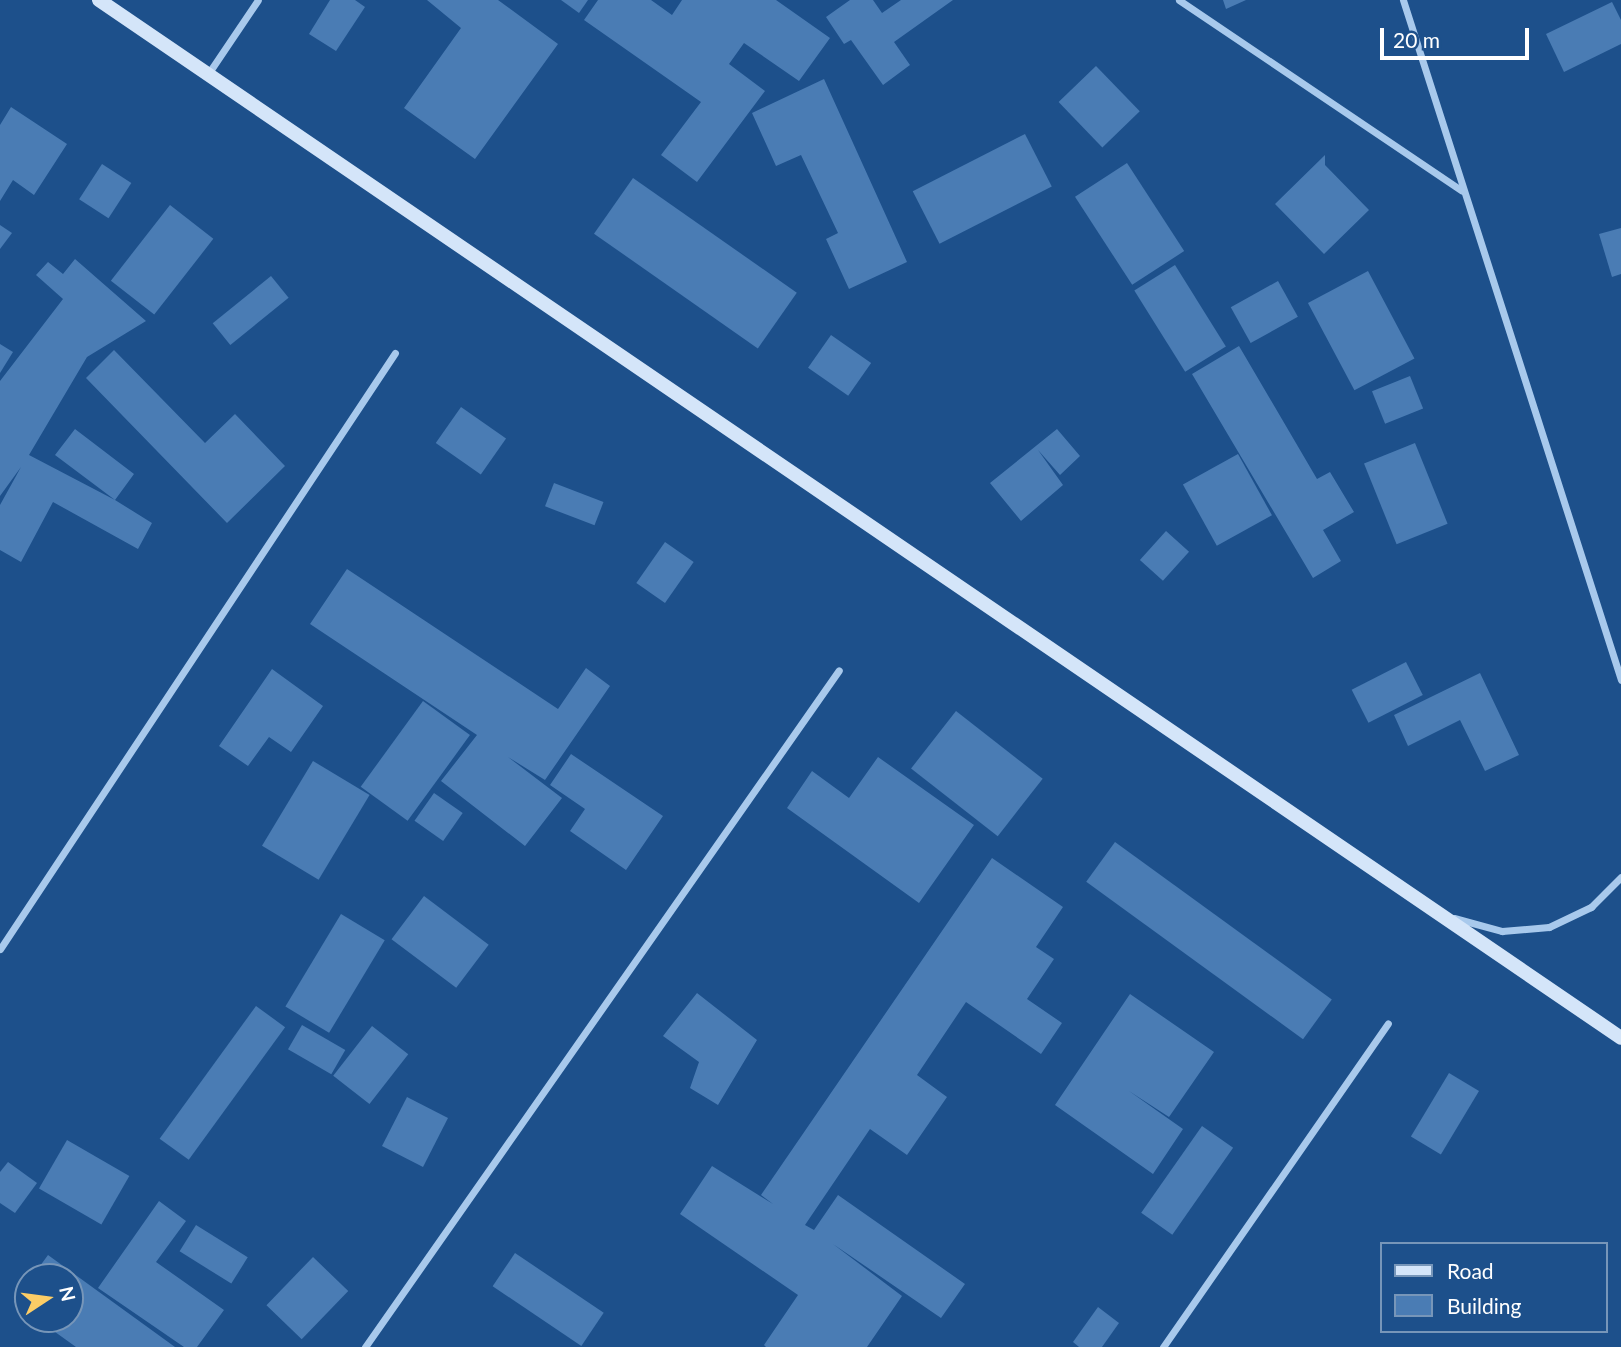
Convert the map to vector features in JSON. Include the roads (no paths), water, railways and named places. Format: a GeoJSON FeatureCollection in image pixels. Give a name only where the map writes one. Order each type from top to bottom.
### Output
{"type":"FeatureCollection","features":[{"type":"Feature","properties":{"kind":"street"},"geometry":{"type":"LineString","coordinates":[[99,0],[1621,1038]]}},
{"type":"Feature","properties":{"kind":"street"},"geometry":{"type":"LineString","coordinates":[[208,74],[258,0]]}},
{"type":"Feature","properties":{"kind":"street"},"geometry":{"type":"LineString","coordinates":[[1179,0],[1462,191]]}},
{"type":"Feature","properties":{"kind":"street"},"geometry":{"type":"LineString","coordinates":[[1403,0],[1462,191],[1621,680]]}},
{"type":"Feature","properties":{"kind":"street"},"geometry":{"type":"LineString","coordinates":[[0,949],[396,352]]}},
{"type":"Feature","properties":{"kind":"street"},"geometry":{"type":"LineString","coordinates":[[1615,661],[1621,653]]}},
{"type":"Feature","properties":{"kind":"street"},"geometry":{"type":"LineString","coordinates":[[365,1347],[839,670]]}},
{"type":"Feature","properties":{"kind":"street"},"geometry":{"type":"LineString","coordinates":[[1422,903],[1457,920],[1502,931],[1549,927],[1591,907],[1621,877]]}},
{"type":"Feature","properties":{"kind":"street"},"geometry":{"type":"LineString","coordinates":[[1163,1347],[1388,1023]]}}]}
